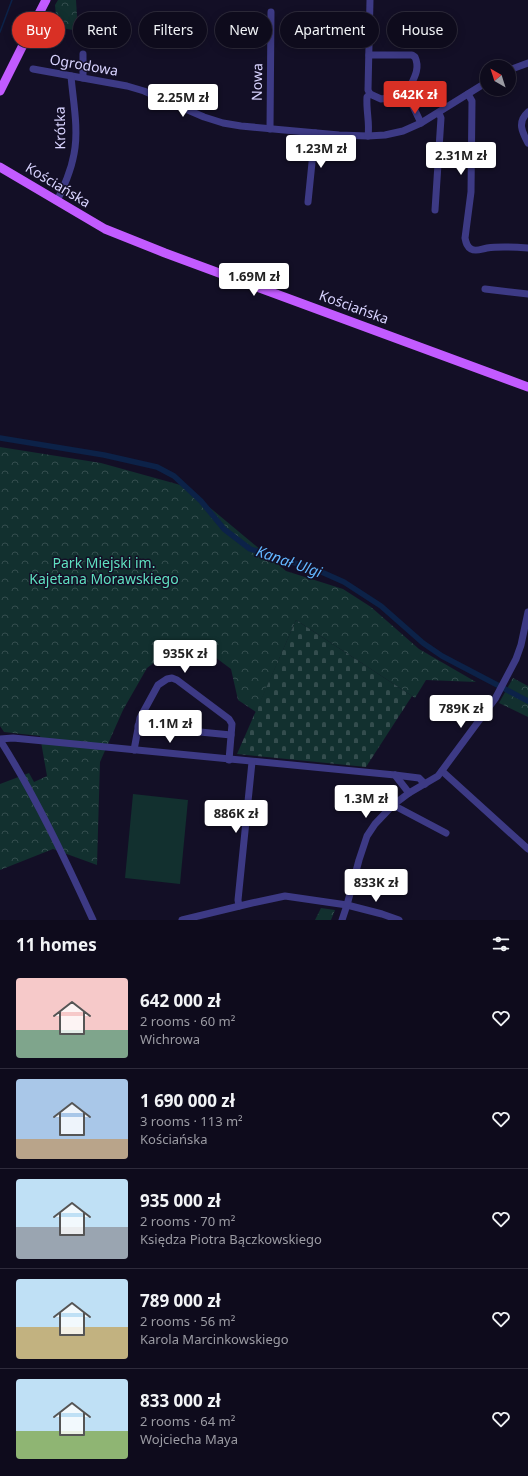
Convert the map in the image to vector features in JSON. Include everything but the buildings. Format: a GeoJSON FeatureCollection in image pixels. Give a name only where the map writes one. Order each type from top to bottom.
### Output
{"type":"FeatureCollection","features":[{"type":"Feature","properties":{"kind":"main road"},"geometry":{"type":"LineString","coordinates":[[40,12],[46,0]]}},
{"type":"Feature","properties":{"kind":"main road"},"geometry":{"type":"LineString","coordinates":[[0,78],[20,48]]}},
{"type":"Feature","properties":{"kind":"main road"},"geometry":{"type":"LineString","coordinates":[[0,91],[22,48]]}},
{"type":"Feature","properties":{"kind":"main road","name":"Kościańska"},"geometry":{"type":"LineString","coordinates":[[0,167],[105,229],[140,244],[528,387]]}},
{"type":"Feature","properties":{"kind":"street"},"geometry":{"type":"LineString","coordinates":[[370,0],[368,90],[370,94],[381,99],[401,96],[406,97],[410,100],[421,123]]}},
{"type":"Feature","properties":{"kind":"street","name":"Nowa"},"geometry":{"type":"LineString","coordinates":[[270,129],[271,48]]}},
{"type":"Feature","properties":{"kind":"street"},"geometry":{"type":"LineString","coordinates":[[83,54],[83,78]]}},
{"type":"Feature","properties":{"kind":"street"},"geometry":{"type":"LineString","coordinates":[[369,56],[412,55],[415,58],[417,68],[415,78],[406,97]]}},
{"type":"Feature","properties":{"kind":"street"},"geometry":{"type":"LineString","coordinates":[[516,67],[528,63]]}},
{"type":"Feature","properties":{"kind":"street","name":"Ogrodowa"},"geometry":{"type":"LineString","coordinates":[[33,68],[127,86],[144,91],[204,117],[223,123],[339,135],[368,136],[385,135],[397,132],[421,123],[480,86]]}},
{"type":"Feature","properties":{"kind":"street","name":"Krótka"},"geometry":{"type":"LineString","coordinates":[[57,201],[66,183],[74,154],[75,130],[71,76]]}},
{"type":"Feature","properties":{"kind":"street"},"geometry":{"type":"LineString","coordinates":[[368,136],[369,125],[367,97],[370,94]]}},
{"type":"Feature","properties":{"kind":"street"},"geometry":{"type":"LineString","coordinates":[[468,94],[472,101],[470,192],[465,238],[468,247],[476,250],[514,247],[528,248]]}},
{"type":"Feature","properties":{"kind":"street"},"geometry":{"type":"LineString","coordinates":[[528,112],[520,124],[521,130],[528,143]]}},
{"type":"Feature","properties":{"kind":"street"},"geometry":{"type":"LineString","coordinates":[[435,210],[441,118],[439,113]]}},
{"type":"Feature","properties":{"kind":"street"},"geometry":{"type":"LineString","coordinates":[[308,202],[315,133]]}},
{"type":"Feature","properties":{"kind":"street"},"geometry":{"type":"LineString","coordinates":[[485,289],[528,294]]}},
{"type":"Feature","properties":{"kind":"street"},"geometry":{"type":"LineString","coordinates":[[342,920],[367,836],[375,824],[393,805],[409,793],[436,778],[496,697],[507,678],[521,645],[528,612]]}},
{"type":"Feature","properties":{"kind":"street"},"geometry":{"type":"LineString","coordinates":[[134,750],[140,718],[158,686],[163,681],[172,678],[177,680],[229,719],[232,724],[229,760]]}},
{"type":"Feature","properties":{"kind":"street"},"geometry":{"type":"LineString","coordinates":[[138,726],[231,735]]}},
{"type":"Feature","properties":{"kind":"street"},"geometry":{"type":"LineString","coordinates":[[93,920],[64,856],[18,769],[0,740],[13,738],[395,775],[419,778],[425,784]]}},
{"type":"Feature","properties":{"kind":"street"},"geometry":{"type":"LineString","coordinates":[[239,906],[252,762]]}},
{"type":"Feature","properties":{"kind":"street"},"geometry":{"type":"LineString","coordinates":[[442,771],[528,848]]}},
{"type":"Feature","properties":{"kind":"street"},"geometry":{"type":"LineString","coordinates":[[395,775],[409,793]]}},
{"type":"Feature","properties":{"kind":"street"},"geometry":{"type":"LineString","coordinates":[[393,805],[446,833]]}},
{"type":"Feature","properties":{"kind":"street"},"geometry":{"type":"LineString","coordinates":[[182,920],[285,896],[347,905],[399,920]]}},
{"type":"Feature","properties":{"kind":"green space"},"geometry":{"type":"Polygon","coordinates":[[[58,0],[76,0],[77,12],[73,12],[73,30],[65,29],[65,12],[56,12],[55,5],[58,0]]]}},
{"type":"Feature","properties":{"kind":"green space","name":"Park Miejski im. Kajetana Morawskiego"},"geometry":{"type":"Polygon","coordinates":[[[0,447],[101,463],[184,486],[286,571],[343,589],[371,607],[419,649],[476,682],[426,680],[415,698],[296,620],[256,712],[238,700],[231,669],[196,643],[179,661],[167,653],[147,668],[123,710],[100,762],[97,865],[53,849],[0,870],[0,784],[29,773],[34,782],[47,776],[40,736],[4,732],[0,726],[0,447]]]}},
{"type":"Feature","properties":{"kind":"green space"},"geometry":{"type":"Polygon","coordinates":[[[296,620],[412,696],[366,767],[237,754],[296,620]]]}},
{"type":"Feature","properties":{"kind":"green space"},"geometry":{"type":"Polygon","coordinates":[[[513,678],[528,686],[528,717],[499,703],[513,678]]]}},
{"type":"Feature","properties":{"kind":"green space"},"geometry":{"type":"Polygon","coordinates":[[[133,794],[188,800],[180,884],[125,878],[133,794]]]}},
{"type":"Feature","properties":{"kind":"green space"},"geometry":{"type":"Polygon","coordinates":[[[321,908],[335,910],[331,920],[315,920],[321,908]]]}},
{"type":"Feature","properties":{"kind":"waterway"},"geometry":{"type":"LineString","coordinates":[[0,32],[12,0]]}},
{"type":"Feature","properties":{"kind":"waterway","name":"Kanał Ulgi"},"geometry":{"type":"LineString","coordinates":[[0,438],[104,455],[157,467],[174,476],[201,501],[224,529],[250,549],[317,570],[344,582],[381,606],[423,643],[442,656],[528,701]]}}]}
